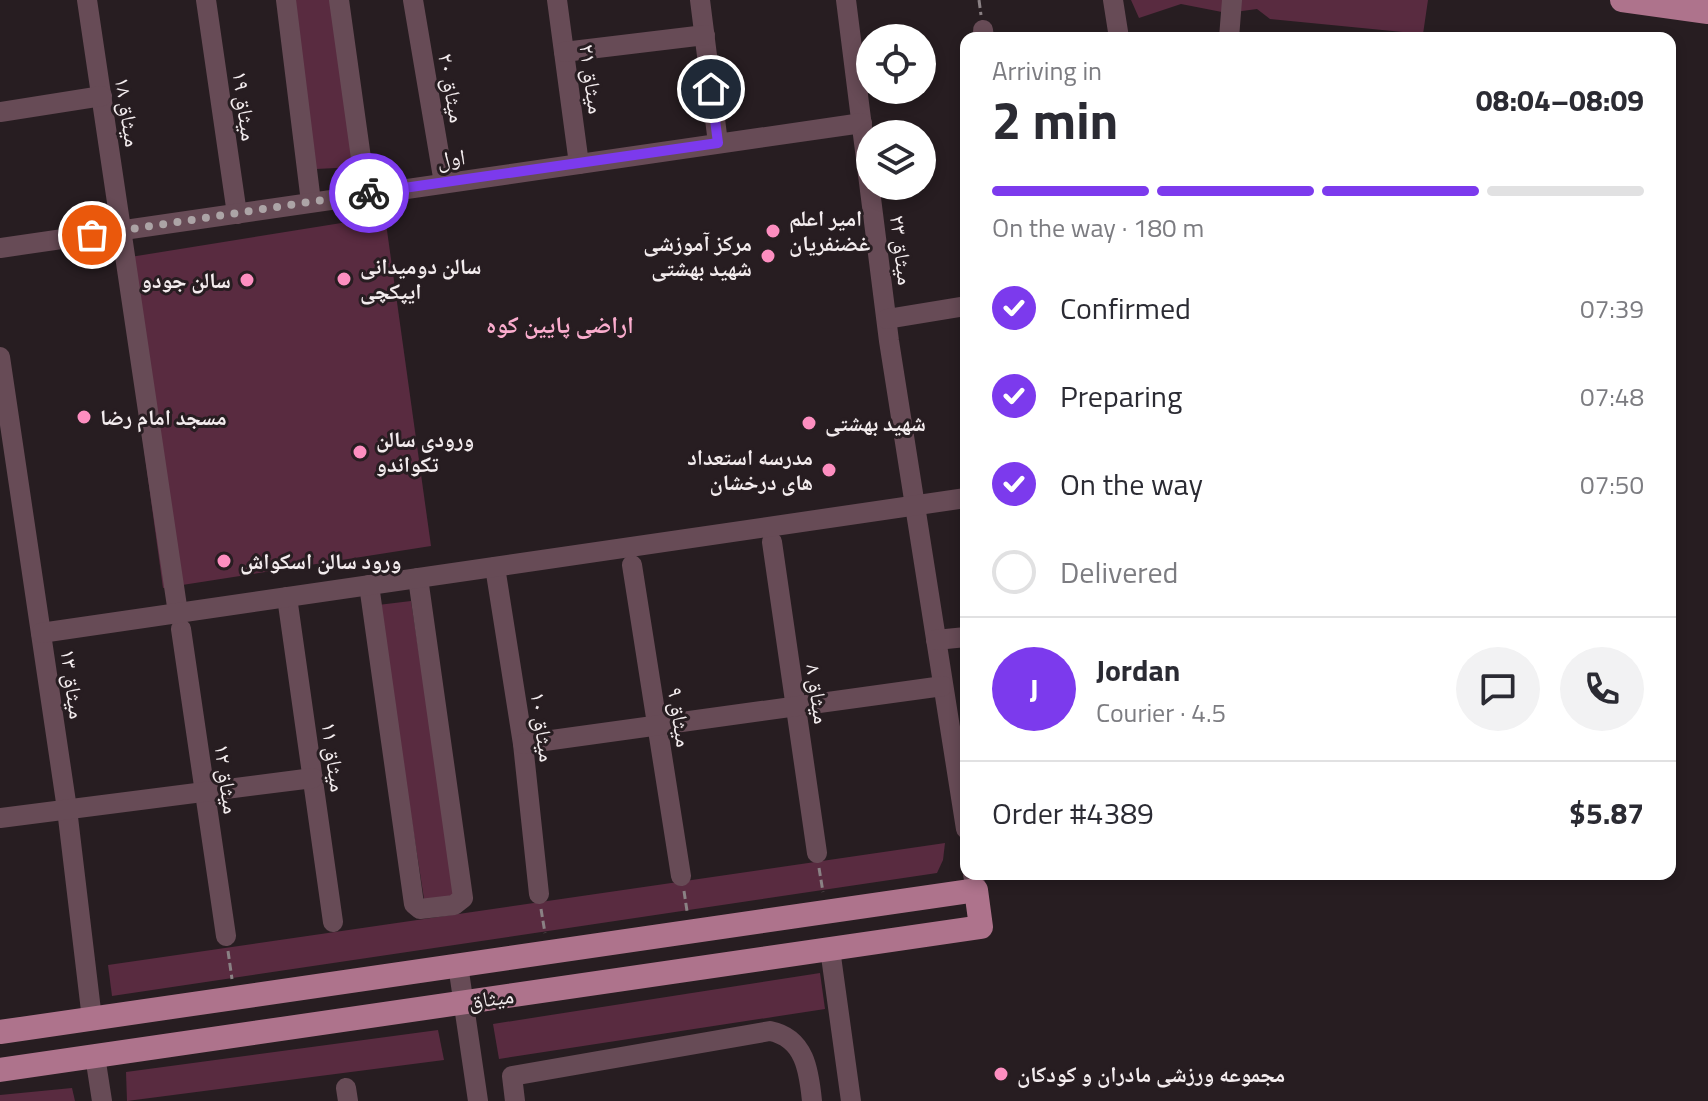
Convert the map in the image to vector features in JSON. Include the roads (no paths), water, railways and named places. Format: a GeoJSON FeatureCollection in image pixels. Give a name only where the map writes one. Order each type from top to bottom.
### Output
{"type":"FeatureCollection","features":[{"type":"Feature","properties":{"kind":"main road"},"geometry":{"type":"LineString","coordinates":[[1622,0],[1708,12]]}},
{"type":"Feature","properties":{"kind":"main road","name":"میثاق"},"geometry":{"type":"LineString","coordinates":[[0,1032],[826,912],[974,882],[981,927],[0,1070]]}},
{"type":"Feature","properties":{"kind":"main road"},"geometry":{"type":"LineString","coordinates":[[92,1019],[95,1056]]}},
{"type":"Feature","properties":{"kind":"street","name":"میثاق ۱۸"},"geometry":{"type":"LineString","coordinates":[[87,0],[179,621]]}},
{"type":"Feature","properties":{"kind":"street"},"geometry":{"type":"LineString","coordinates":[[286,0],[311,202]]}},
{"type":"Feature","properties":{"kind":"street"},"geometry":{"type":"LineString","coordinates":[[339,0],[366,194]]}},
{"type":"Feature","properties":{"kind":"street","name":"میثاق ۲۰"},"geometry":{"type":"LineString","coordinates":[[413,0],[444,183]]}},
{"type":"Feature","properties":{"kind":"street","name":"میثاق ۲۱"},"geometry":{"type":"LineString","coordinates":[[557,0],[579,164]]}},
{"type":"Feature","properties":{"kind":"street"},"geometry":{"type":"LineString","coordinates":[[700,0],[718,143]]}},
{"type":"Feature","properties":{"kind":"street","name":"میثاق ۲۳"},"geometry":{"type":"LineString","coordinates":[[846,0],[862,120]]}},
{"type":"Feature","properties":{"kind":"street"},"geometry":{"type":"LineString","coordinates":[[1113,0],[1118,32]]}},
{"type":"Feature","properties":{"kind":"street"},"geometry":{"type":"LineString","coordinates":[[1229,32],[1232,0]]}},
{"type":"Feature","properties":{"kind":"street","name":"میثاق ۱۹"},"geometry":{"type":"LineString","coordinates":[[206,3],[237,214]]}},
{"type":"Feature","properties":{"kind":"street"},"geometry":{"type":"LineString","coordinates":[[564,52],[705,35]]}},
{"type":"Feature","properties":{"kind":"street"},"geometry":{"type":"LineString","coordinates":[[0,112],[102,96]]}},
{"type":"Feature","properties":{"kind":"street","name":"اول"},"geometry":{"type":"LineString","coordinates":[[0,248],[856,124]]}},
{"type":"Feature","properties":{"kind":"street","name":"میثاق ۲۳"},"geometry":{"type":"LineString","coordinates":[[872,200],[887,319],[960,792]]}},
{"type":"Feature","properties":{"kind":"street"},"geometry":{"type":"LineString","coordinates":[[887,319],[960,307]]}},
{"type":"Feature","properties":{"kind":"street","name":"میثاق ۱۳"},"geometry":{"type":"LineString","coordinates":[[0,357],[7,456],[41,633],[67,809],[92,1019]]}},
{"type":"Feature","properties":{"kind":"street"},"geometry":{"type":"LineString","coordinates":[[41,633],[179,621],[287,597],[960,499]]}},
{"type":"Feature","properties":{"kind":"street","name":"میثاق ۸"},"geometry":{"type":"LineString","coordinates":[[772,542],[817,853]]}},
{"type":"Feature","properties":{"kind":"street","name":"میثاق ۹"},"geometry":{"type":"LineString","coordinates":[[632,565],[681,876]]}},
{"type":"Feature","properties":{"kind":"street","name":"میثاق ۱۰"},"geometry":{"type":"LineString","coordinates":[[495,567],[523,744],[539,894]]}},
{"type":"Feature","properties":{"kind":"street"},"geometry":{"type":"LineString","coordinates":[[369,585],[414,904],[420,909],[454,905],[463,898],[418,578]]}},
{"type":"Feature","properties":{"kind":"street","name":"میثاق ۱۱"},"geometry":{"type":"LineString","coordinates":[[287,597],[333,922]]}},
{"type":"Feature","properties":{"kind":"street","name":"میثاق ۱۲"},"geometry":{"type":"LineString","coordinates":[[179,621],[226,936]]}},
{"type":"Feature","properties":{"kind":"street"},"geometry":{"type":"LineString","coordinates":[[936,640],[960,638]]}},
{"type":"Feature","properties":{"kind":"street"},"geometry":{"type":"LineString","coordinates":[[523,744],[943,686]]}},
{"type":"Feature","properties":{"kind":"street"},"geometry":{"type":"LineString","coordinates":[[0,818],[313,778]]}},
{"type":"Feature","properties":{"kind":"street"},"geometry":{"type":"LineString","coordinates":[[830,949],[851,1101]]}},
{"type":"Feature","properties":{"kind":"street"},"geometry":{"type":"LineString","coordinates":[[458,965],[478,1101]]}},
{"type":"Feature","properties":{"kind":"street"},"geometry":{"type":"LineString","coordinates":[[515,1101],[512,1076],[770,1031],[782,1033],[795,1042],[804,1057],[812,1101]]}},
{"type":"Feature","properties":{"kind":"street"},"geometry":{"type":"LineString","coordinates":[[95,1056],[102,1101]]}},
{"type":"Feature","properties":{"kind":"place","name":"امیر اعلم غضنفریان"},"geometry":{"type":"Point","coordinates":[773,231]}},
{"type":"Feature","properties":{"kind":"place","name":"مرکز آموزشی شهید بهشتی"},"geometry":{"type":"Point","coordinates":[768,256]}},
{"type":"Feature","properties":{"kind":"place","name":"سالن دومیدانی ایپکچی"},"geometry":{"type":"Point","coordinates":[344,279]}},
{"type":"Feature","properties":{"kind":"place","name":"سالن جودو"},"geometry":{"type":"Point","coordinates":[247,280]}},
{"type":"Feature","properties":{"kind":"place","name":"مسجد امام رضا"},"geometry":{"type":"Point","coordinates":[84,417]}},
{"type":"Feature","properties":{"kind":"place","name":"شهید بهشتی"},"geometry":{"type":"Point","coordinates":[809,423]}},
{"type":"Feature","properties":{"kind":"place","name":"ورودی سالن تکواندو"},"geometry":{"type":"Point","coordinates":[360,452]}},
{"type":"Feature","properties":{"kind":"place","name":"مدرسه استعداد های درخشان"},"geometry":{"type":"Point","coordinates":[829,470]}},
{"type":"Feature","properties":{"kind":"place","name":"ورود سالن اسکواش"},"geometry":{"type":"Point","coordinates":[224,561]}},
{"type":"Feature","properties":{"kind":"place","name":"مجموعه ورزشی مادران و کودکان"},"geometry":{"type":"Point","coordinates":[1001,1074]}},
{"type":"Feature","properties":{"kind":"district","name":"اراضی پایین کوه"},"geometry":{"type":"Point","coordinates":[560,324]}}]}
